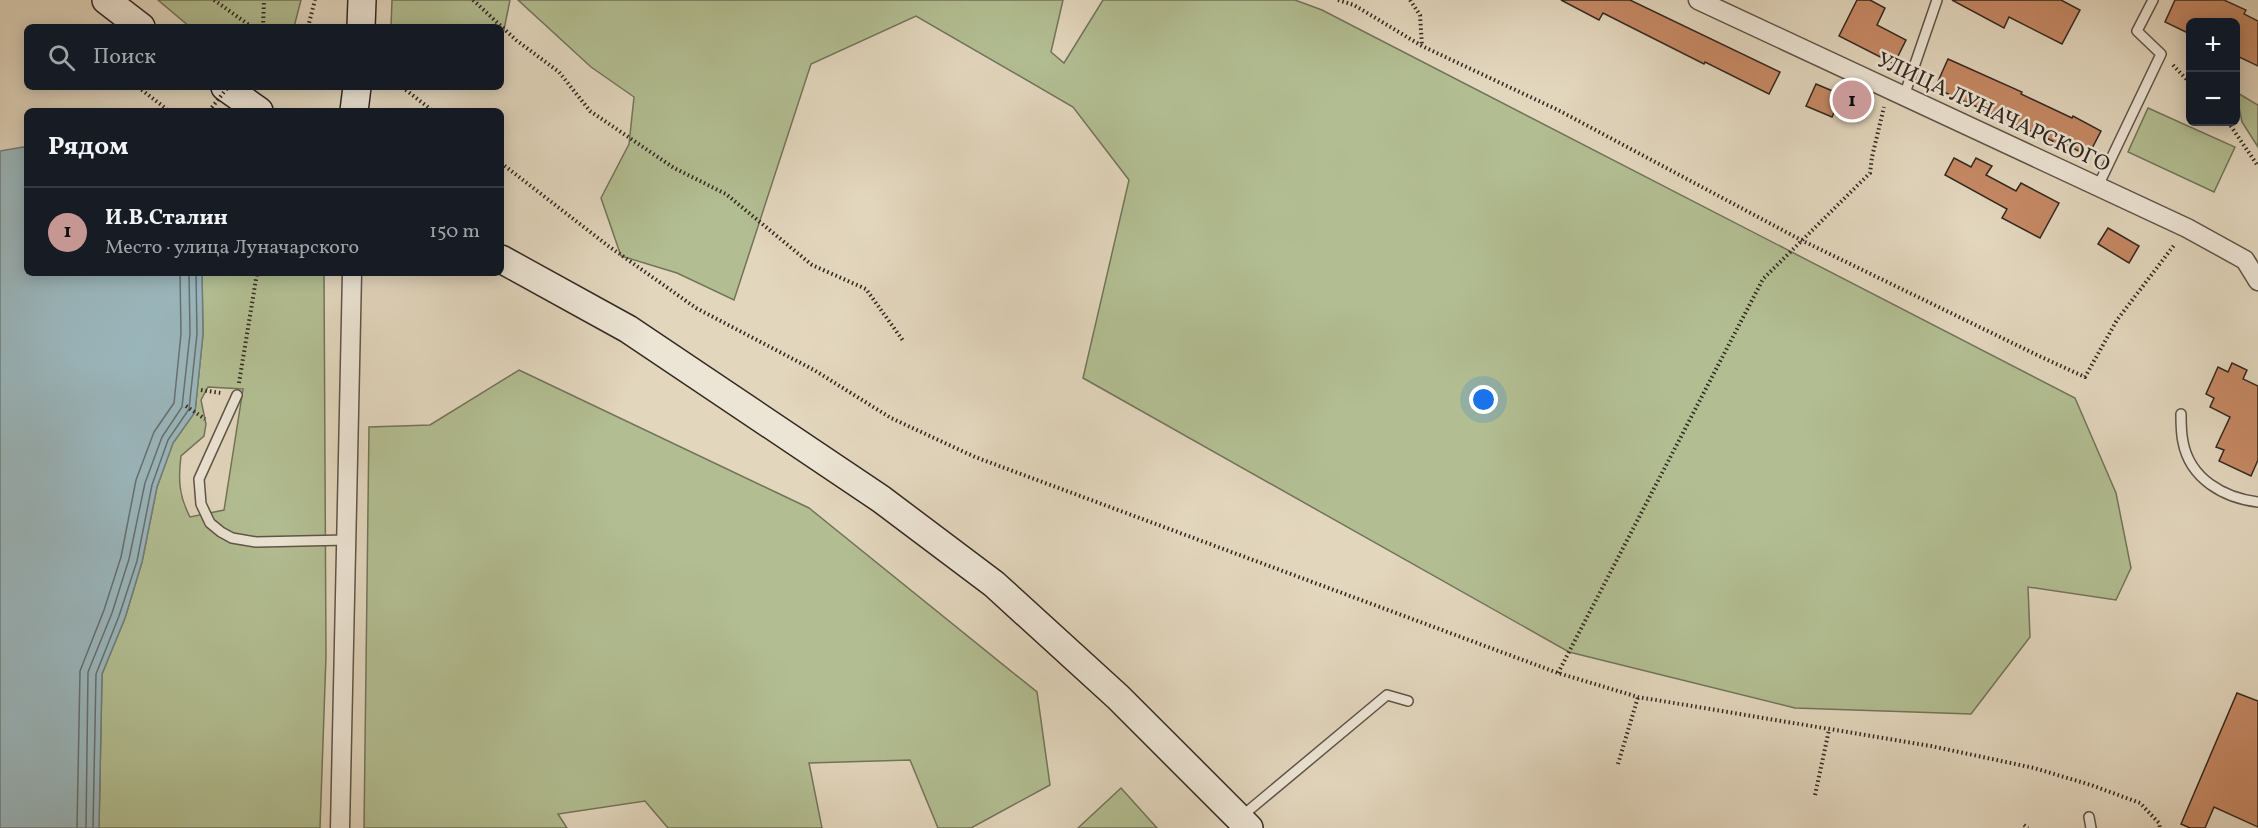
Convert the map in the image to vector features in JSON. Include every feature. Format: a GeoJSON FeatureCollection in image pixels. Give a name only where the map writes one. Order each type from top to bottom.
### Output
{"type":"FeatureCollection","features":[{"type":"Feature","properties":{"kind":"main road"},"geometry":{"type":"LineString","coordinates":[[106,0],[137,24]]}},
{"type":"Feature","properties":{"kind":"main road"},"geometry":{"type":"LineString","coordinates":[[362,0],[362,24]]}},
{"type":"Feature","properties":{"kind":"main road"},"geometry":{"type":"LineString","coordinates":[[231,90],[255,108]]}},
{"type":"Feature","properties":{"kind":"main road"},"geometry":{"type":"LineString","coordinates":[[354,108],[357,90]]}},
{"type":"Feature","properties":{"kind":"main road"},"geometry":{"type":"LineString","coordinates":[[504,261],[628,329],[881,499],[994,584],[1118,697],[1245,823]]}},
{"type":"Feature","properties":{"kind":"street","name":"УЛИЦА ЛУНАЧАРСКОГО"},"geometry":{"type":"LineString","coordinates":[[1698,0],[2187,228],[2245,260],[2258,281]]}},
{"type":"Feature","properties":{"kind":"street"},"geometry":{"type":"LineString","coordinates":[[340,828],[352,276]]}},
{"type":"Feature","properties":{"kind":"lane"},"geometry":{"type":"LineString","coordinates":[[1896,92],[1937,0]]}},
{"type":"Feature","properties":{"kind":"lane"},"geometry":{"type":"LineString","coordinates":[[2098,186],[2162,54],[2137,31],[2153,0]]}},
{"type":"Feature","properties":{"kind":"lane"},"geometry":{"type":"LineString","coordinates":[[237,395],[199,479],[201,504],[210,523],[232,538],[256,542],[347,540]]}},
{"type":"Feature","properties":{"kind":"lane"},"geometry":{"type":"LineString","coordinates":[[2181,414],[2183,443],[2194,468],[2213,488],[2237,500],[2258,502]]}},
{"type":"Feature","properties":{"kind":"lane"},"geometry":{"type":"LineString","coordinates":[[1245,823],[1387,695],[1408,701]]}},
{"type":"Feature","properties":{"kind":"lane"},"geometry":{"type":"LineString","coordinates":[[2089,817],[2091,828]]}},
{"type":"Feature","properties":{"kind":"path"},"geometry":{"type":"LineString","coordinates":[[214,0],[248,24]]}},
{"type":"Feature","properties":{"kind":"path"},"geometry":{"type":"LineString","coordinates":[[263,24],[264,0]]}},
{"type":"Feature","properties":{"kind":"path"},"geometry":{"type":"LineString","coordinates":[[309,24],[315,0]]}},
{"type":"Feature","properties":{"kind":"path"},"geometry":{"type":"LineString","coordinates":[[473,0],[499,24]]}},
{"type":"Feature","properties":{"kind":"path"},"geometry":{"type":"LineString","coordinates":[[1338,0],[1354,5],[1422,46],[1558,110],[1801,240],[2037,356],[2085,377],[2117,320],[2187,228]]}},
{"type":"Feature","properties":{"kind":"path"},"geometry":{"type":"LineString","coordinates":[[1354,5],[1358,0]]}},
{"type":"Feature","properties":{"kind":"path"},"geometry":{"type":"LineString","coordinates":[[1410,0],[1420,15],[1422,46]]}},
{"type":"Feature","properties":{"kind":"path"},"geometry":{"type":"LineString","coordinates":[[504,29],[559,72],[590,111],[674,168],[726,194],[812,265],[866,289],[904,342]]}},
{"type":"Feature","properties":{"kind":"path"},"geometry":{"type":"LineString","coordinates":[[2162,54],[2186,79]]}},
{"type":"Feature","properties":{"kind":"path"},"geometry":{"type":"LineString","coordinates":[[142,90],[165,108]]}},
{"type":"Feature","properties":{"kind":"path"},"geometry":{"type":"LineString","coordinates":[[210,108],[225,90]]}},
{"type":"Feature","properties":{"kind":"path"},"geometry":{"type":"LineString","coordinates":[[406,90],[429,108]]}},
{"type":"Feature","properties":{"kind":"path"},"geometry":{"type":"LineString","coordinates":[[1558,673],[1763,279],[1870,172],[1872,157],[1896,92]]}},
{"type":"Feature","properties":{"kind":"path"},"geometry":{"type":"LineString","coordinates":[[2231,126],[2258,166]]}},
{"type":"Feature","properties":{"kind":"path"},"geometry":{"type":"LineString","coordinates":[[504,165],[607,245],[696,309],[814,370],[891,418],[986,461],[1558,673],[1638,697],[1931,746],[2034,768],[2140,803],[2159,823],[2160,828]]}},
{"type":"Feature","properties":{"kind":"path"},"geometry":{"type":"LineString","coordinates":[[201,390],[237,395],[257,276]]}},
{"type":"Feature","properties":{"kind":"path"},"geometry":{"type":"LineString","coordinates":[[186,406],[205,419]]}},
{"type":"Feature","properties":{"kind":"path"},"geometry":{"type":"LineString","coordinates":[[1618,764],[1638,697]]}},
{"type":"Feature","properties":{"kind":"path"},"geometry":{"type":"LineString","coordinates":[[1815,795],[1829,730]]}},
{"type":"Feature","properties":{"kind":"green space"},"geometry":{"type":"Polygon","coordinates":[[[158,0],[301,0],[295,24],[186,24],[158,0]]]}},
{"type":"Feature","properties":{"kind":"green space"},"geometry":{"type":"Polygon","coordinates":[[[392,0],[510,0],[504,29],[504,24],[391,24],[392,0]]]}},
{"type":"Feature","properties":{"kind":"green space"},"geometry":{"type":"Polygon","coordinates":[[[518,0],[1063,0],[1051,52],[1064,63],[1103,0],[1295,0],[1322,10],[2075,398],[2116,493],[2131,568],[2116,600],[2028,587],[2030,637],[1971,714],[1795,708],[1569,652],[1083,378],[1129,180],[1073,107],[916,16],[811,64],[734,300],[677,273],[621,256],[601,198],[629,144],[634,97],[591,67],[518,0]]]}},
{"type":"Feature","properties":{"kind":"green space"},"geometry":{"type":"Polygon","coordinates":[[[2240,94],[2258,105],[2258,147],[2242,122],[2240,94]]]}},
{"type":"Feature","properties":{"kind":"green space"},"geometry":{"type":"Polygon","coordinates":[[[2148,108],[2235,147],[2214,192],[2128,152],[2148,108]]]}},
{"type":"Feature","properties":{"kind":"green space"},"geometry":{"type":"Polygon","coordinates":[[[202,276],[324,276],[326,656],[320,828],[99,828],[102,674],[125,618],[142,562],[157,487],[173,443],[195,412],[203,334],[202,276]],[[208,387],[201,400],[206,424],[204,436],[181,456],[180,480],[182,495],[190,517],[224,510],[243,389],[208,387]]]}},
{"type":"Feature","properties":{"kind":"green space"},"geometry":{"type":"Polygon","coordinates":[[[519,370],[809,508],[1037,692],[1050,785],[971,828],[938,828],[910,760],[809,763],[822,828],[668,828],[645,801],[558,814],[567,828],[364,828],[369,427],[430,425],[519,370]]]}},
{"type":"Feature","properties":{"kind":"green space"},"geometry":{"type":"Polygon","coordinates":[[[1121,788],[1157,828],[1078,828],[1121,788]]]}},
{"type":"Feature","properties":{"kind":"water"},"geometry":{"type":"Polygon","coordinates":[[[24,147],[24,276],[202,276],[203,334],[195,412],[173,443],[157,487],[142,562],[125,618],[102,674],[99,828],[0,828],[0,151],[24,147]]]}},
{"type":"Feature","properties":{"kind":"building"},"geometry":{"type":"Polygon","coordinates":[[[1561,0],[1630,0],[1780,72],[1769,94],[1603,13],[1599,20],[1561,0]]]}},
{"type":"Feature","properties":{"kind":"building"},"geometry":{"type":"Polygon","coordinates":[[[1857,0],[1870,0],[1885,8],[1877,25],[1906,40],[1894,64],[1839,36],[1857,0]]]}},
{"type":"Feature","properties":{"kind":"building"},"geometry":{"type":"Polygon","coordinates":[[[1952,0],[2061,0],[2080,10],[2062,44],[2009,17],[2004,28],[1952,0]]]}},
{"type":"Feature","properties":{"kind":"building"},"geometry":{"type":"Polygon","coordinates":[[[2175,0],[2224,0],[2246,10],[2244,14],[2258,21],[2258,66],[2240,57],[2240,18],[2186,18],[2186,32],[2165,22],[2175,0]]]}},
{"type":"Feature","properties":{"kind":"building"},"geometry":{"type":"Polygon","coordinates":[[[1948,59],[2101,131],[2088,156],[2071,147],[2068,151],[2052,143],[2053,141],[1935,88],[1948,59]]]}},
{"type":"Feature","properties":{"kind":"building"},"geometry":{"type":"Polygon","coordinates":[[[1816,84],[1842,95],[1832,117],[1806,106],[1816,84]]]}},
{"type":"Feature","properties":{"kind":"building"},"geometry":{"type":"Polygon","coordinates":[[[1954,158],[1971,167],[1976,158],[1992,166],[1986,175],[2016,191],[2021,183],[2059,203],[2040,238],[2002,218],[2007,209],[1945,175],[1954,158]]]}},
{"type":"Feature","properties":{"kind":"building"},"geometry":{"type":"Polygon","coordinates":[[[2108,228],[2139,246],[2129,263],[2098,244],[2108,228]]]}},
{"type":"Feature","properties":{"kind":"building"},"geometry":{"type":"Polygon","coordinates":[[[2232,363],[2247,370],[2243,379],[2258,386],[2258,460],[2251,476],[2219,461],[2224,450],[2216,447],[2230,417],[2210,407],[2214,398],[2206,394],[2218,367],[2228,372],[2232,363]]]}},
{"type":"Feature","properties":{"kind":"building"},"geometry":{"type":"Polygon","coordinates":[[[2237,693],[2258,701],[2258,827],[2214,807],[2205,828],[2190,828],[2181,824],[2237,693]]]}},
{"type":"Feature","properties":{"kind":"place","name":"И.В.Сталин"},"geometry":{"type":"Point","coordinates":[1852,100]}}]}
